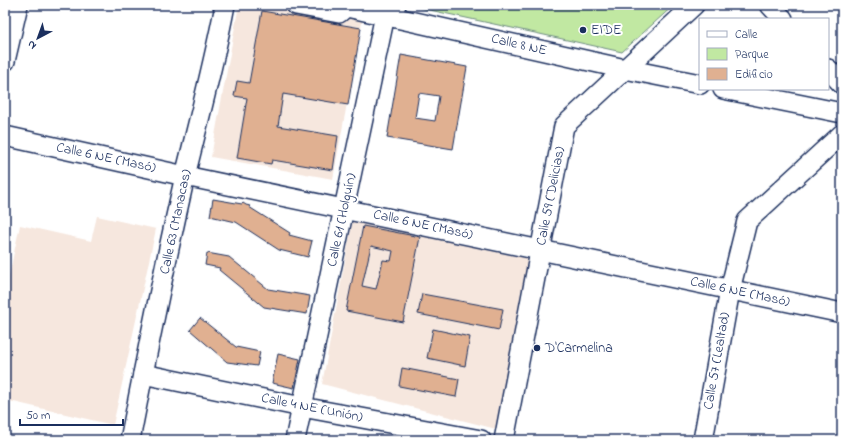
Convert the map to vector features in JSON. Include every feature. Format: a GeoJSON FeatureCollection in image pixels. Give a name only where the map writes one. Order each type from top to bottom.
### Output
{"type":"FeatureCollection","features":[{"type":"Feature","properties":{"kind":"street"},"geometry":{"type":"LineString","coordinates":[[5,61],[18,5]]}},
{"type":"Feature","properties":{"kind":"street","name":"Calle 63 (Manacas)"},"geometry":{"type":"LineString","coordinates":[[130,440],[142,374],[225,5]]}},
{"type":"Feature","properties":{"kind":"street"},"geometry":{"type":"LineString","coordinates":[[296,5],[339,13],[342,6]]}},
{"type":"Feature","properties":{"kind":"street","name":"Calle 59 (Delicias)"},"geometry":{"type":"LineString","coordinates":[[504,440],[564,126],[694,5]]}},
{"type":"Feature","properties":{"kind":"street"},"geometry":{"type":"LineString","coordinates":[[770,5],[782,18]]}},
{"type":"Feature","properties":{"kind":"street","name":"Calle 8 NE"},"geometry":{"type":"LineString","coordinates":[[342,6],[391,10],[625,69],[699,84]]}},
{"type":"Feature","properties":{"kind":"street","name":"Calle 61 (Holguín)"},"geometry":{"type":"LineString","coordinates":[[296,440],[344,209],[391,10]]}},
{"type":"Feature","properties":{"kind":"street"},"geometry":{"type":"LineString","coordinates":[[829,70],[842,84]]}},
{"type":"Feature","properties":{"kind":"street"},"geometry":{"type":"LineString","coordinates":[[728,90],[842,113]]}},
{"type":"Feature","properties":{"kind":"street","name":"Calle 57 (Lealtad)"},"geometry":{"type":"LineString","coordinates":[[703,440],[730,290],[747,221],[842,134]]}},
{"type":"Feature","properties":{"kind":"street","name":"Calle 6 NE (Masó)"},"geometry":{"type":"LineString","coordinates":[[5,136],[186,176],[842,313]]}},
{"type":"Feature","properties":{"kind":"street","name":"Calle 4 NE (Unión)"},"geometry":{"type":"LineString","coordinates":[[142,374],[302,407],[481,440]]}},
{"type":"Feature","properties":{"kind":"shaded area"},"geometry":{"type":"Polygon","coordinates":[[[239,5],[296,5],[363,17],[333,179],[211,157],[239,5]]]}},
{"type":"Feature","properties":{"kind":"shaded area"},"geometry":{"type":"Polygon","coordinates":[[[97,216],[156,229],[113,425],[5,400],[5,294],[20,225],[91,241],[97,216]]]}},
{"type":"Feature","properties":{"kind":"shaded area"},"geometry":{"type":"Polygon","coordinates":[[[353,218],[530,256],[496,429],[322,384],[353,218]]]}},
{"type":"Feature","properties":{"kind":"green space","name":"EIDE"},"geometry":{"type":"Polygon","coordinates":[[[418,5],[674,5],[622,52],[416,7],[418,5]]]}},
{"type":"Feature","properties":{"kind":"building"},"geometry":{"type":"Polygon","coordinates":[[[262,11],[361,28],[348,105],[283,94],[278,126],[338,136],[333,170],[272,160],[271,164],[237,158],[247,98],[234,96],[237,81],[249,83],[262,11]]]}},
{"type":"Feature","properties":{"kind":"building"},"geometry":{"type":"Polygon","coordinates":[[[401,55],[467,67],[453,149],[387,138],[401,55]],[[419,93],[415,118],[435,121],[439,96],[419,93]]]}},
{"type":"Feature","properties":{"kind":"building"},"geometry":{"type":"Polygon","coordinates":[[[213,199],[243,203],[250,206],[249,207],[290,233],[289,235],[312,241],[308,257],[279,250],[236,222],[210,216],[213,199]]]}},
{"type":"Feature","properties":{"kind":"building"},"geometry":{"type":"Polygon","coordinates":[[[363,226],[420,237],[403,322],[346,311],[363,226]],[[371,246],[362,286],[376,289],[383,260],[391,261],[393,251],[371,246]]]}},
{"type":"Feature","properties":{"kind":"building"},"geometry":{"type":"Polygon","coordinates":[[[207,253],[229,257],[268,289],[310,296],[307,314],[264,307],[219,270],[220,268],[205,265],[207,253]]]}},
{"type":"Feature","properties":{"kind":"building"},"geometry":{"type":"Polygon","coordinates":[[[422,294],[503,309],[499,330],[418,314],[422,294]]]}},
{"type":"Feature","properties":{"kind":"building"},"geometry":{"type":"Polygon","coordinates":[[[200,318],[236,347],[260,352],[257,366],[227,362],[190,330],[200,318]]]}},
{"type":"Feature","properties":{"kind":"building"},"geometry":{"type":"Polygon","coordinates":[[[433,329],[470,337],[465,366],[427,358],[433,329]]]}},
{"type":"Feature","properties":{"kind":"building"},"geometry":{"type":"Polygon","coordinates":[[[278,354],[300,359],[294,388],[272,383],[278,354]]]}},
{"type":"Feature","properties":{"kind":"building"},"geometry":{"type":"Polygon","coordinates":[[[402,368],[459,379],[456,397],[399,386],[402,368]]]}},
{"type":"Feature","properties":{"kind":"place","name":"EIDE"},"geometry":{"type":"Point","coordinates":[583,30]}},
{"type":"Feature","properties":{"kind":"place","name":"D'Carmelina"},"geometry":{"type":"Point","coordinates":[537,348]}}]}
